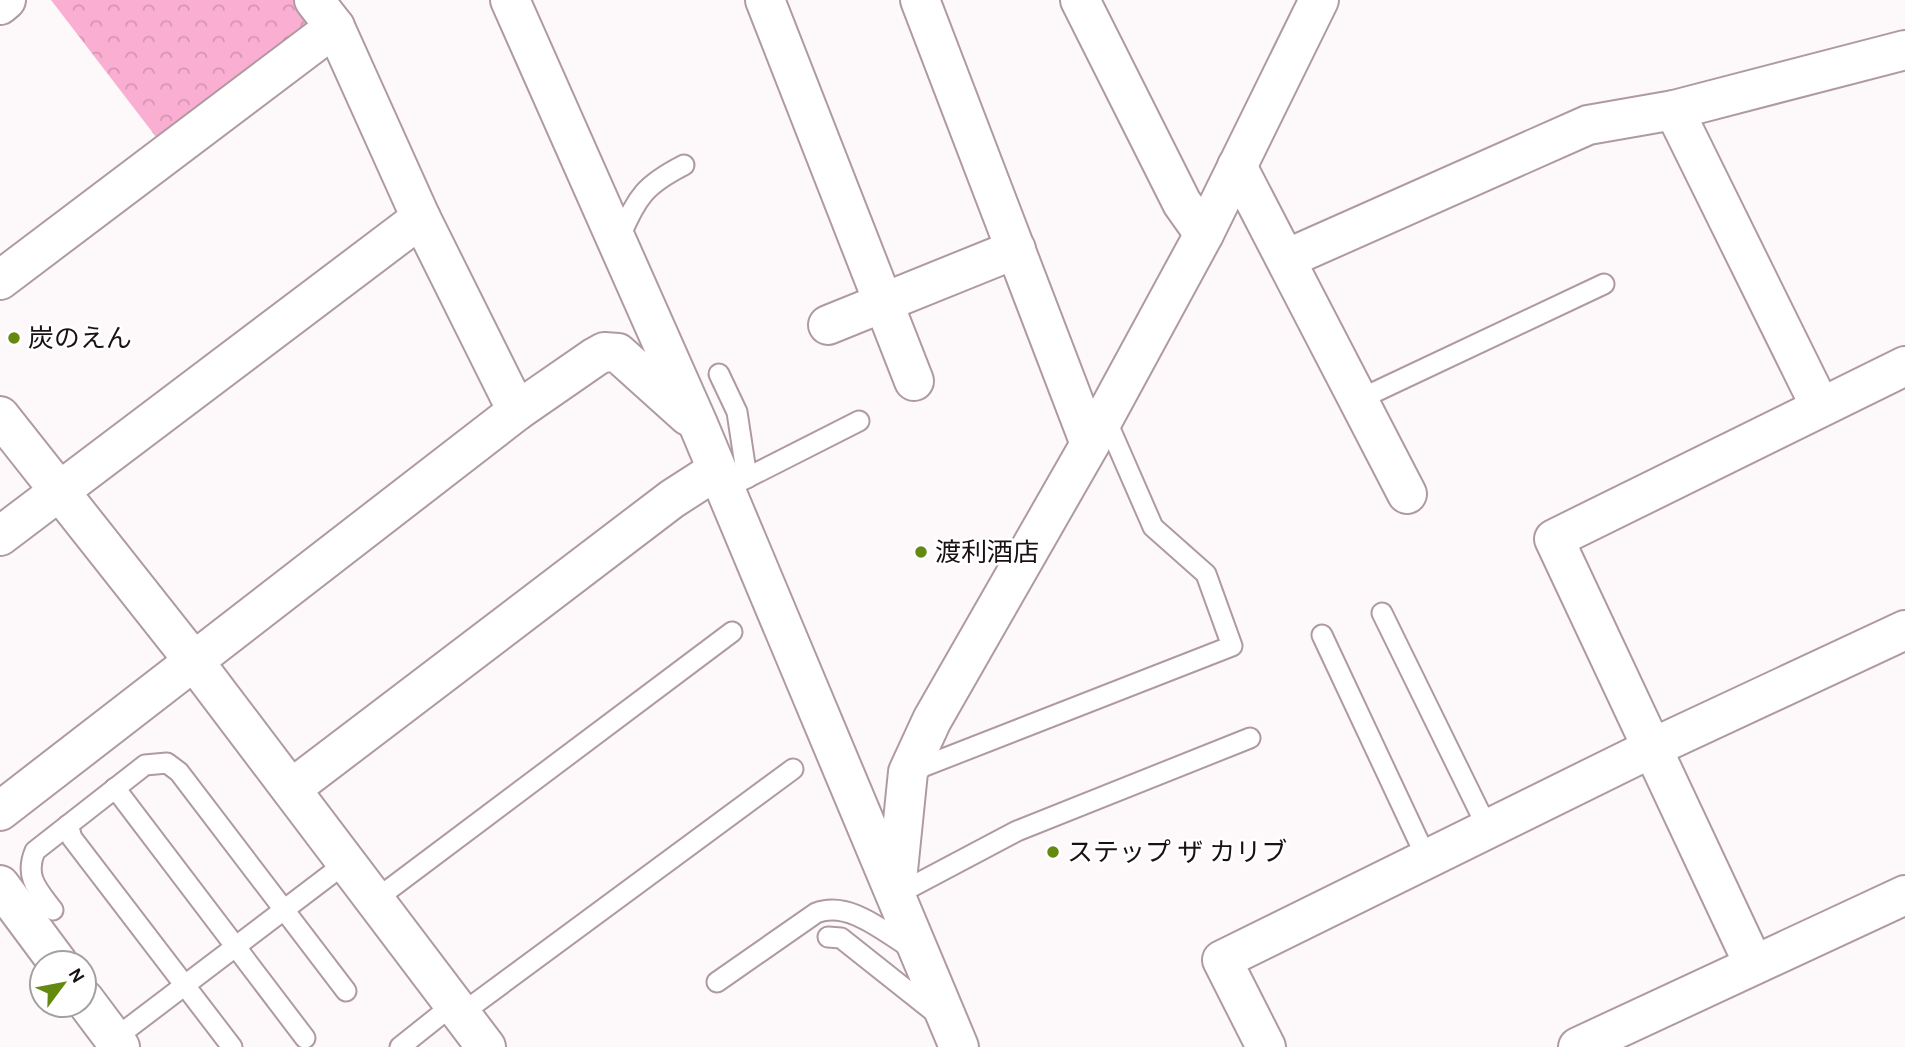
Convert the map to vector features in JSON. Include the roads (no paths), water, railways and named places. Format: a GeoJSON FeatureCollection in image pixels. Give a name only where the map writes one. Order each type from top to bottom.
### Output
{"type":"FeatureCollection","features":[{"type":"Feature","properties":{"kind":"street"},"geometry":{"type":"LineString","coordinates":[[0,5],[6,0]]}},
{"type":"Feature","properties":{"kind":"street"},"geometry":{"type":"LineString","coordinates":[[510,0],[698,425],[730,479],[954,1036]]}},
{"type":"Feature","properties":{"kind":"street"},"geometry":{"type":"LineString","coordinates":[[765,0],[914,381]]}},
{"type":"Feature","properties":{"kind":"street"},"geometry":{"type":"LineString","coordinates":[[920,0],[1016,248],[1098,431]]}},
{"type":"Feature","properties":{"kind":"street"},"geometry":{"type":"LineString","coordinates":[[1080,0],[1182,204],[1203,234]]}},
{"type":"Feature","properties":{"kind":"street"},"geometry":{"type":"LineString","coordinates":[[896,895],[908,772],[932,720],[1098,431],[1203,234],[1319,0]]}},
{"type":"Feature","properties":{"kind":"street"},"geometry":{"type":"LineString","coordinates":[[0,280],[325,14],[421,218],[517,411]]}},
{"type":"Feature","properties":{"kind":"street"},"geometry":{"type":"LineString","coordinates":[[1286,260],[1588,125],[1674,110],[1905,50]]}},
{"type":"Feature","properties":{"kind":"street"},"geometry":{"type":"LineString","coordinates":[[1674,110],[1820,405]]}},
{"type":"Feature","properties":{"kind":"street"},"geometry":{"type":"LineString","coordinates":[[1237,166],[1407,494]]}},
{"type":"Feature","properties":{"kind":"street"},"geometry":{"type":"LineString","coordinates":[[0,536],[421,218]]}},
{"type":"Feature","properties":{"kind":"street"},"geometry":{"type":"LineString","coordinates":[[828,325],[1016,248]]}},
{"type":"Feature","properties":{"kind":"street"},"geometry":{"type":"LineString","coordinates":[[0,811],[517,411],[604,352],[618,353],[698,425]]}},
{"type":"Feature","properties":{"kind":"street"},"geometry":{"type":"LineString","coordinates":[[1753,963],[1554,539],[1820,405],[1905,366]]}},
{"type":"Feature","properties":{"kind":"street"},"geometry":{"type":"LineString","coordinates":[[0,416],[194,660],[486,1047]]}},
{"type":"Feature","properties":{"kind":"street"},"geometry":{"type":"LineString","coordinates":[[291,789],[672,499],[730,479]]}},
{"type":"Feature","properties":{"kind":"street"},"geometry":{"type":"LineString","coordinates":[[1266,1047],[1222,960],[1652,748],[1905,630]]}},
{"type":"Feature","properties":{"kind":"street"},"geometry":{"type":"LineString","coordinates":[[0,886],[47,949]]}},
{"type":"Feature","properties":{"kind":"street"},"geometry":{"type":"LineString","coordinates":[[1578,1047],[1753,963],[1905,895]]}},
{"type":"Feature","properties":{"kind":"street"},"geometry":{"type":"LineString","coordinates":[[98,1018],[117,1043]]}},
{"type":"Feature","properties":{"kind":"lane"},"geometry":{"type":"LineString","coordinates":[[617,242],[642,192],[655,180],[684,165]]}},
{"type":"Feature","properties":{"kind":"lane"},"geometry":{"type":"LineString","coordinates":[[1358,400],[1604,284]]}},
{"type":"Feature","properties":{"kind":"lane"},"geometry":{"type":"LineString","coordinates":[[719,374],[737,412],[730,479],[859,422]]}},
{"type":"Feature","properties":{"kind":"lane"},"geometry":{"type":"LineString","coordinates":[[908,772],[1232,646],[1206,574],[1153,527],[1098,431]]}},
{"type":"Feature","properties":{"kind":"lane"},"geometry":{"type":"LineString","coordinates":[[1382,613],[1488,829]]}},
{"type":"Feature","properties":{"kind":"lane"},"geometry":{"type":"LineString","coordinates":[[375,901],[732,632]]}},
{"type":"Feature","properties":{"kind":"lane"},"geometry":{"type":"LineString","coordinates":[[1322,635],[1427,859]]}},
{"type":"Feature","properties":{"kind":"lane"},"geometry":{"type":"LineString","coordinates":[[896,895],[1030,826],[1250,738]]}},
{"type":"Feature","properties":{"kind":"lane"},"geometry":{"type":"LineString","coordinates":[[54,910],[32,881],[30,863],[35,851],[145,765],[167,763],[179,772],[346,991]]}},
{"type":"Feature","properties":{"kind":"lane"},"geometry":{"type":"LineString","coordinates":[[400,1047],[793,769]]}},
{"type":"Feature","properties":{"kind":"lane"},"geometry":{"type":"LineString","coordinates":[[115,788],[304,1038]]}},
{"type":"Feature","properties":{"kind":"lane"},"geometry":{"type":"LineString","coordinates":[[68,825],[72,838],[232,1047]]}},
{"type":"Feature","properties":{"kind":"lane"},"geometry":{"type":"LineString","coordinates":[[117,1043],[184,986],[347,862]]}},
{"type":"Feature","properties":{"kind":"lane"},"geometry":{"type":"LineString","coordinates":[[717,982],[816,913],[831,908],[854,914],[921,954]]}},
{"type":"Feature","properties":{"kind":"lane"},"geometry":{"type":"LineString","coordinates":[[828,937],[841,938],[954,1036]]}},
{"type":"Feature","properties":{"kind":"place","name":"炭のえん"},"geometry":{"type":"Point","coordinates":[14,338]}},
{"type":"Feature","properties":{"kind":"place","name":"渡利酒店"},"geometry":{"type":"Point","coordinates":[921,552]}},
{"type":"Feature","properties":{"kind":"place","name":"ステップ ザ カリブ"},"geometry":{"type":"Point","coordinates":[1053,852]}}]}
